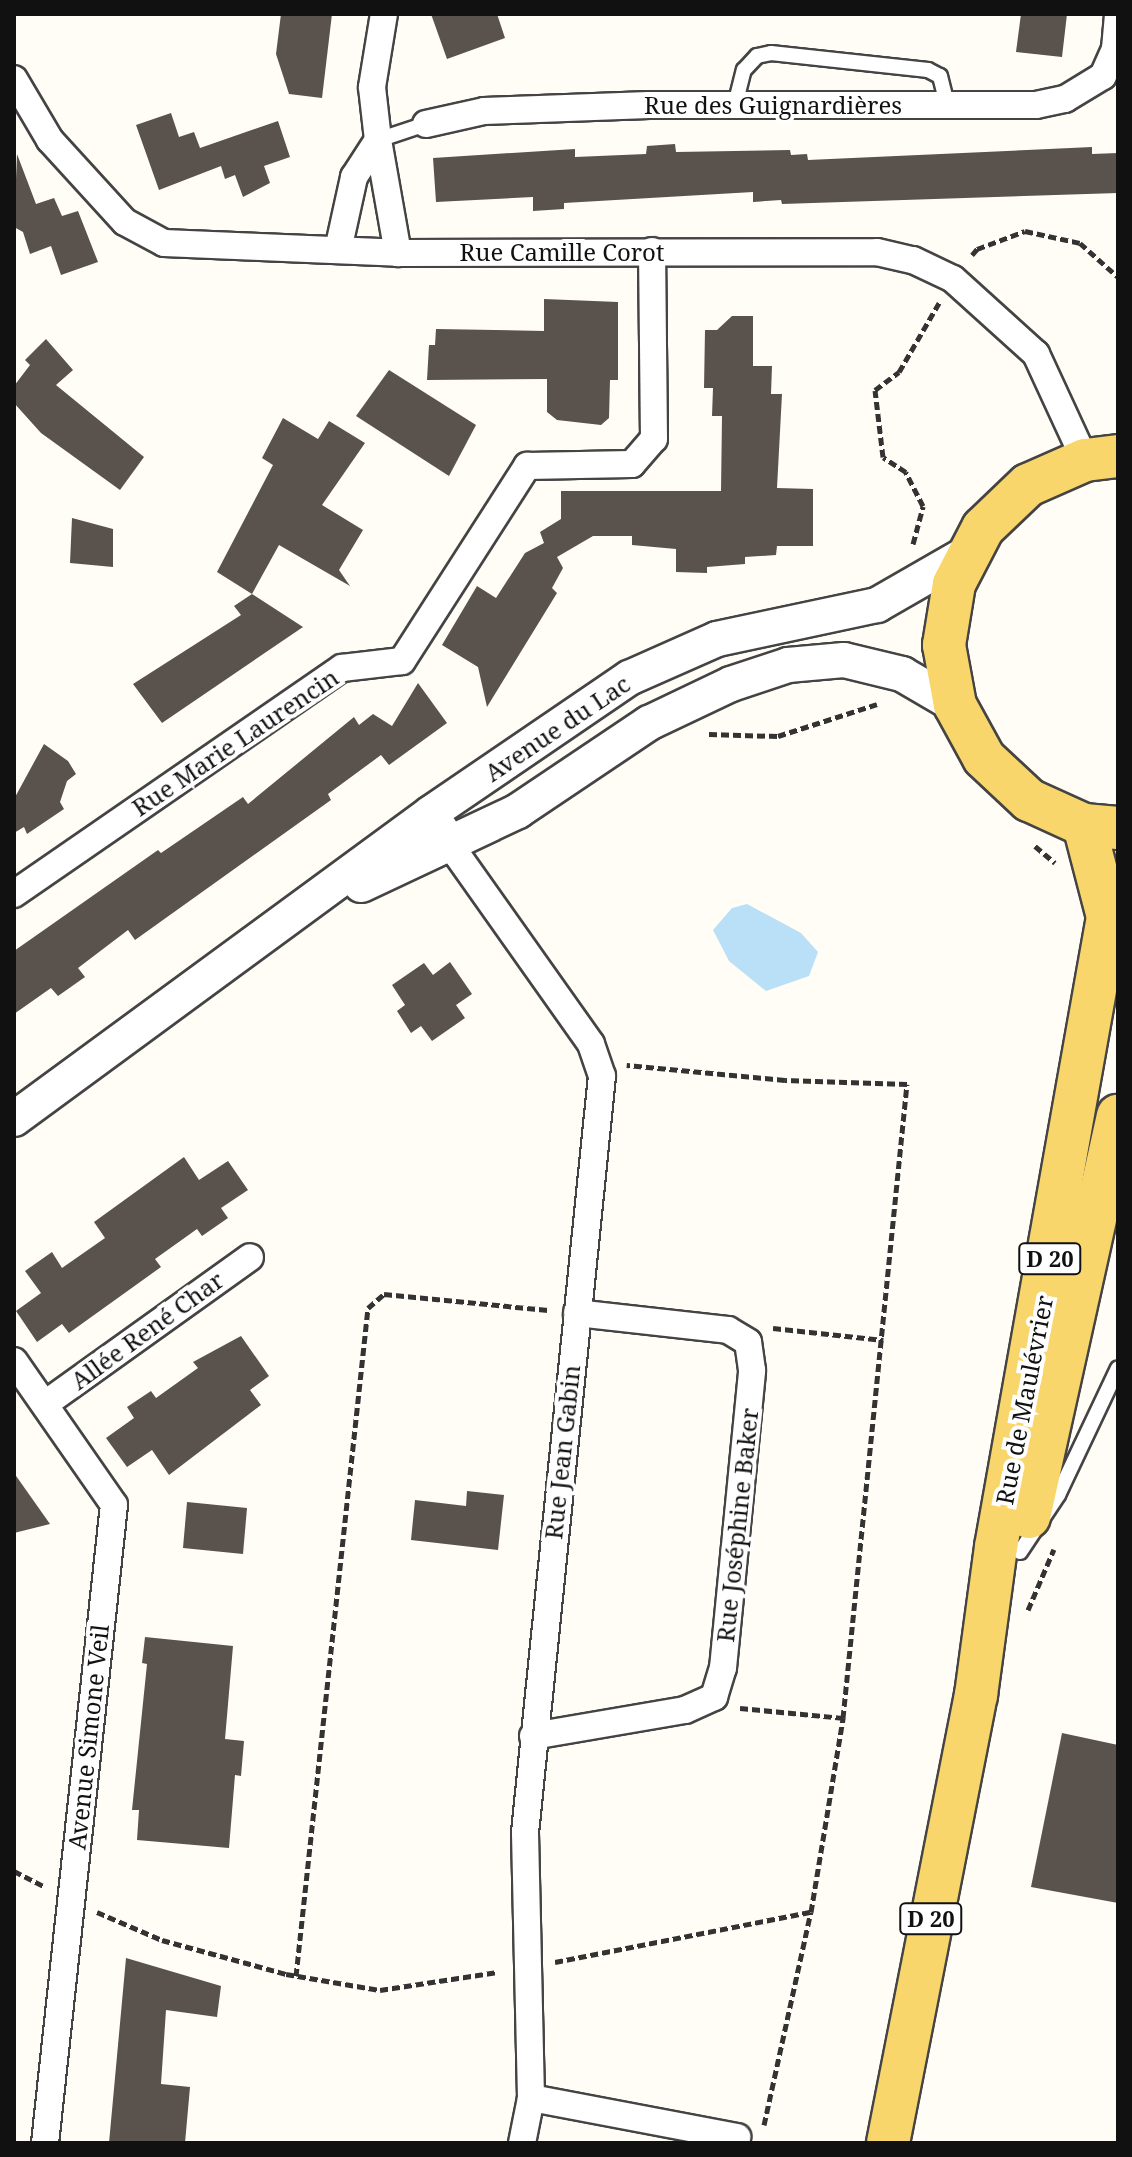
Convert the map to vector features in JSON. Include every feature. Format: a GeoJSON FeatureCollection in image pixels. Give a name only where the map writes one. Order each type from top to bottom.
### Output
{"type":"FeatureCollection","features":[{"type":"Feature","properties":{"kind":"main road"},"geometry":{"type":"LineString","coordinates":[[1101,826],[1029,800],[995,769],[955,705],[944,645],[954,584],[983,528],[1028,485],[1102,458]]}},
{"type":"Feature","properties":{"kind":"main road","name":"Rue de Maulévrier"},"geometry":{"type":"LineString","coordinates":[[888,2143],[976,1695],[996,1547],[1108,917],[1101,826]]}},
{"type":"Feature","properties":{"kind":"main road","name":"Rue de Maulévrier"},"geometry":{"type":"LineString","coordinates":[[976,1695],[1020,1552],[1118,1116]]}},
{"type":"Feature","properties":{"kind":"street"},"geometry":{"type":"LineString","coordinates":[[384,14],[372,87],[398,253]]}},
{"type":"Feature","properties":{"kind":"street","name":"Rue des Guignardières"},"geometry":{"type":"LineString","coordinates":[[426,124],[484,111],[735,105],[1036,105],[1065,99],[1103,76],[1115,49],[1118,17]]}},
{"type":"Feature","properties":{"kind":"street","name":"Rue Camille Corot"},"geometry":{"type":"LineString","coordinates":[[14,79],[50,140],[125,222],[164,243],[398,253],[877,252],[913,260],[953,279],[1000,316],[1036,354],[1064,405],[1102,458]]}},
{"type":"Feature","properties":{"kind":"street"},"geometry":{"type":"LineString","coordinates":[[338,250],[354,177],[378,140]]}},
{"type":"Feature","properties":{"kind":"street","name":"Rue Marie Laurencin"},"geometry":{"type":"LineString","coordinates":[[14,894],[342,668],[402,661],[527,466],[632,464],[654,439],[652,251]]}},
{"type":"Feature","properties":{"kind":"street","name":"Avenue du Lac"},"geometry":{"type":"LineString","coordinates":[[14,1119],[436,810],[629,678],[717,639],[877,605],[971,551]]}},
{"type":"Feature","properties":{"kind":"street","name":"Avenue du Lac"},"geometry":{"type":"LineString","coordinates":[[186,991],[381,873],[518,811],[649,723],[731,684],[788,665],[844,660],[902,674],[955,705]]}},
{"type":"Feature","properties":{"kind":"street","name":"Rue Jean Gabin"},"geometry":{"type":"LineString","coordinates":[[436,810],[451,841],[591,1044],[597,1062],[600,1106],[525,1833],[531,2098],[522,2143]]}},
{"type":"Feature","properties":{"kind":"street","name":"Allée René Char"},"geometry":{"type":"LineString","coordinates":[[45,1404],[250,1257]]}},
{"type":"Feature","properties":{"kind":"street"},"geometry":{"type":"LineString","coordinates":[[577,1313],[728,1330],[748,1342]]}},
{"type":"Feature","properties":{"kind":"street","name":"Rue Joséphine Baker"},"geometry":{"type":"LineString","coordinates":[[714,1697],[723,1668],[751,1386],[748,1342]]}},
{"type":"Feature","properties":{"kind":"street","name":"Avenue Simone Veil"},"geometry":{"type":"LineString","coordinates":[[14,1361],[114,1505],[45,2143]]}},
{"type":"Feature","properties":{"kind":"street"},"geometry":{"type":"LineString","coordinates":[[533,1736],[685,1710],[714,1697]]}},
{"type":"Feature","properties":{"kind":"street"},"geometry":{"type":"LineString","coordinates":[[531,2098],[737,2137]]}},
{"type":"Feature","properties":{"kind":"lane"},"geometry":{"type":"LineString","coordinates":[[735,105],[744,70],[757,56],[771,53],[928,70],[940,76],[947,105]]}},
{"type":"Feature","properties":{"kind":"lane","name":"Rue des Guignardières"},"geometry":{"type":"LineString","coordinates":[[378,140],[426,124]]}},
{"type":"Feature","properties":{"kind":"lane"},"geometry":{"type":"LineString","coordinates":[[1020,1552],[1058,1495],[1118,1368]]}},
{"type":"Feature","properties":{"kind":"path"},"geometry":{"type":"LineString","coordinates":[[953,279],[977,249],[1025,231],[1080,243],[1118,277]]}},
{"type":"Feature","properties":{"kind":"path"},"geometry":{"type":"LineString","coordinates":[[597,1062],[785,1080],[907,1084],[843,1718],[811,1912],[763,2128]]}},
{"type":"Feature","properties":{"kind":"path"},"geometry":{"type":"LineString","coordinates":[[296,1976],[368,1308],[384,1294],[577,1313]]}},
{"type":"Feature","properties":{"kind":"path"},"geometry":{"type":"LineString","coordinates":[[748,1342],[767,1328],[883,1340]]}},
{"type":"Feature","properties":{"kind":"path"},"geometry":{"type":"LineString","coordinates":[[714,1697],[725,1706],[843,1718]]}},
{"type":"Feature","properties":{"kind":"path"},"geometry":{"type":"LineString","coordinates":[[14,1871],[162,1940],[296,1976],[380,1990],[528,1967],[811,1912]]}},
{"type":"Feature","properties":{"kind":"water"},"geometry":{"type":"Polygon","coordinates":[[[747,904],[801,933],[818,952],[809,976],[766,991],[729,961],[713,930],[732,908],[747,904]]]}},
{"type":"Feature","properties":{"kind":"building"},"geometry":{"type":"Polygon","coordinates":[[[281,14],[332,14],[322,98],[289,94],[276,54],[281,14]]]}},
{"type":"Feature","properties":{"kind":"building"},"geometry":{"type":"Polygon","coordinates":[[[431,14],[497,14],[505,38],[447,59],[431,14]]]}},
{"type":"Feature","properties":{"kind":"building"},"geometry":{"type":"Polygon","coordinates":[[[1021,14],[1067,14],[1062,57],[1016,52],[1021,14]]]}},
{"type":"Feature","properties":{"kind":"building"},"geometry":{"type":"Polygon","coordinates":[[[171,113],[179,137],[194,132],[200,148],[278,121],[290,157],[264,166],[270,183],[243,197],[235,175],[225,179],[221,166],[159,190],[136,125],[171,113]]]}},
{"type":"Feature","properties":{"kind":"building"},"geometry":{"type":"Polygon","coordinates":[[[675,144],[676,152],[790,150],[791,155],[807,154],[808,160],[1092,147],[1092,154],[1118,153],[1118,193],[782,204],[781,200],[753,202],[753,192],[564,203],[564,209],[533,211],[533,197],[436,202],[433,158],[575,149],[575,157],[646,154],[647,146],[675,144]]]}},
{"type":"Feature","properties":{"kind":"building"},"geometry":{"type":"Polygon","coordinates":[[[17,154],[36,204],[54,198],[62,216],[78,211],[98,262],[61,275],[51,246],[30,254],[23,232],[14,227],[17,154]]]}},
{"type":"Feature","properties":{"kind":"building"},"geometry":{"type":"Polygon","coordinates":[[[544,299],[618,302],[618,380],[610,380],[609,418],[601,425],[557,420],[547,412],[547,379],[427,380],[429,345],[435,345],[436,329],[544,331],[544,299]]]}},
{"type":"Feature","properties":{"kind":"building"},"geometry":{"type":"Polygon","coordinates":[[[732,316],[753,316],[753,366],[772,366],[771,394],[782,394],[777,488],[813,489],[813,546],[777,546],[776,555],[745,557],[745,564],[707,567],[707,573],[676,572],[676,549],[632,545],[632,536],[593,536],[557,557],[563,568],[552,588],[557,593],[487,707],[478,667],[442,645],[477,586],[496,598],[525,553],[544,543],[540,532],[561,519],[561,491],[721,491],[722,416],[712,416],[713,388],[704,388],[705,330],[717,330],[732,316]]]}},
{"type":"Feature","properties":{"kind":"building"},"geometry":{"type":"Polygon","coordinates":[[[46,339],[73,370],[56,385],[144,457],[120,490],[41,433],[14,403],[14,386],[30,365],[25,360],[46,339]]]}},
{"type":"Feature","properties":{"kind":"building"},"geometry":{"type":"Polygon","coordinates":[[[389,370],[476,425],[449,476],[356,416],[389,370]]]}},
{"type":"Feature","properties":{"kind":"building"},"geometry":{"type":"Polygon","coordinates":[[[283,418],[318,439],[329,421],[365,443],[322,505],[363,530],[339,570],[350,586],[279,545],[252,594],[217,572],[273,465],[262,458],[283,418]]]}},
{"type":"Feature","properties":{"kind":"building"},"geometry":{"type":"Polygon","coordinates":[[[72,518],[113,529],[113,567],[70,563],[72,518]]]}},
{"type":"Feature","properties":{"kind":"building"},"geometry":{"type":"Polygon","coordinates":[[[252,594],[303,627],[162,723],[133,684],[241,615],[234,606],[252,594]]]}},
{"type":"Feature","properties":{"kind":"building"},"geometry":{"type":"Polygon","coordinates":[[[418,683],[447,723],[389,765],[381,755],[328,794],[331,800],[135,940],[128,930],[78,968],[85,977],[58,996],[51,988],[14,1014],[14,951],[158,850],[161,853],[243,797],[248,804],[354,717],[359,725],[373,714],[392,726],[418,683]]]}},
{"type":"Feature","properties":{"kind":"building"},"geometry":{"type":"Polygon","coordinates":[[[44,744],[68,761],[76,774],[67,781],[60,802],[64,809],[27,834],[24,827],[14,833],[14,799],[44,744]]]}},
{"type":"Feature","properties":{"kind":"building"},"geometry":{"type":"Polygon","coordinates":[[[450,962],[472,994],[456,1005],[465,1018],[432,1041],[421,1026],[411,1033],[397,1011],[405,1005],[392,985],[424,963],[433,975],[450,962]]]}},
{"type":"Feature","properties":{"kind":"building"},"geometry":{"type":"Polygon","coordinates":[[[184,1157],[199,1180],[228,1161],[248,1190],[221,1208],[228,1218],[202,1236],[197,1229],[155,1259],[161,1267],[69,1333],[62,1324],[37,1342],[16,1311],[41,1293],[25,1271],[52,1252],[62,1268],[105,1238],[94,1222],[184,1157]]]}},
{"type":"Feature","properties":{"kind":"building"},"geometry":{"type":"Polygon","coordinates":[[[241,1336],[269,1376],[250,1390],[261,1405],[169,1475],[152,1450],[127,1467],[106,1438],[134,1418],[127,1407],[151,1391],[156,1398],[198,1368],[193,1362],[241,1336]]]}},
{"type":"Feature","properties":{"kind":"building"},"geometry":{"type":"Polygon","coordinates":[[[14,1473],[50,1524],[14,1533],[14,1473]]]}},
{"type":"Feature","properties":{"kind":"building"},"geometry":{"type":"Polygon","coordinates":[[[467,1491],[504,1495],[498,1550],[411,1540],[415,1500],[466,1506],[467,1491]]]}},
{"type":"Feature","properties":{"kind":"building"},"geometry":{"type":"Polygon","coordinates":[[[187,1502],[247,1508],[243,1554],[183,1548],[187,1502]]]}},
{"type":"Feature","properties":{"kind":"building"},"geometry":{"type":"Polygon","coordinates":[[[145,1637],[233,1646],[225,1739],[244,1741],[241,1776],[235,1775],[229,1848],[137,1840],[139,1810],[132,1810],[147,1664],[142,1663],[145,1637]]]}},
{"type":"Feature","properties":{"kind":"building"},"geometry":{"type":"Polygon","coordinates":[[[1062,1733],[1118,1745],[1118,1903],[1031,1887],[1062,1733]]]}},
{"type":"Feature","properties":{"kind":"building"},"geometry":{"type":"Polygon","coordinates":[[[126,1958],[221,1986],[217,2017],[166,2010],[161,2084],[190,2087],[185,2143],[109,2143],[126,1958]]]}}]}
